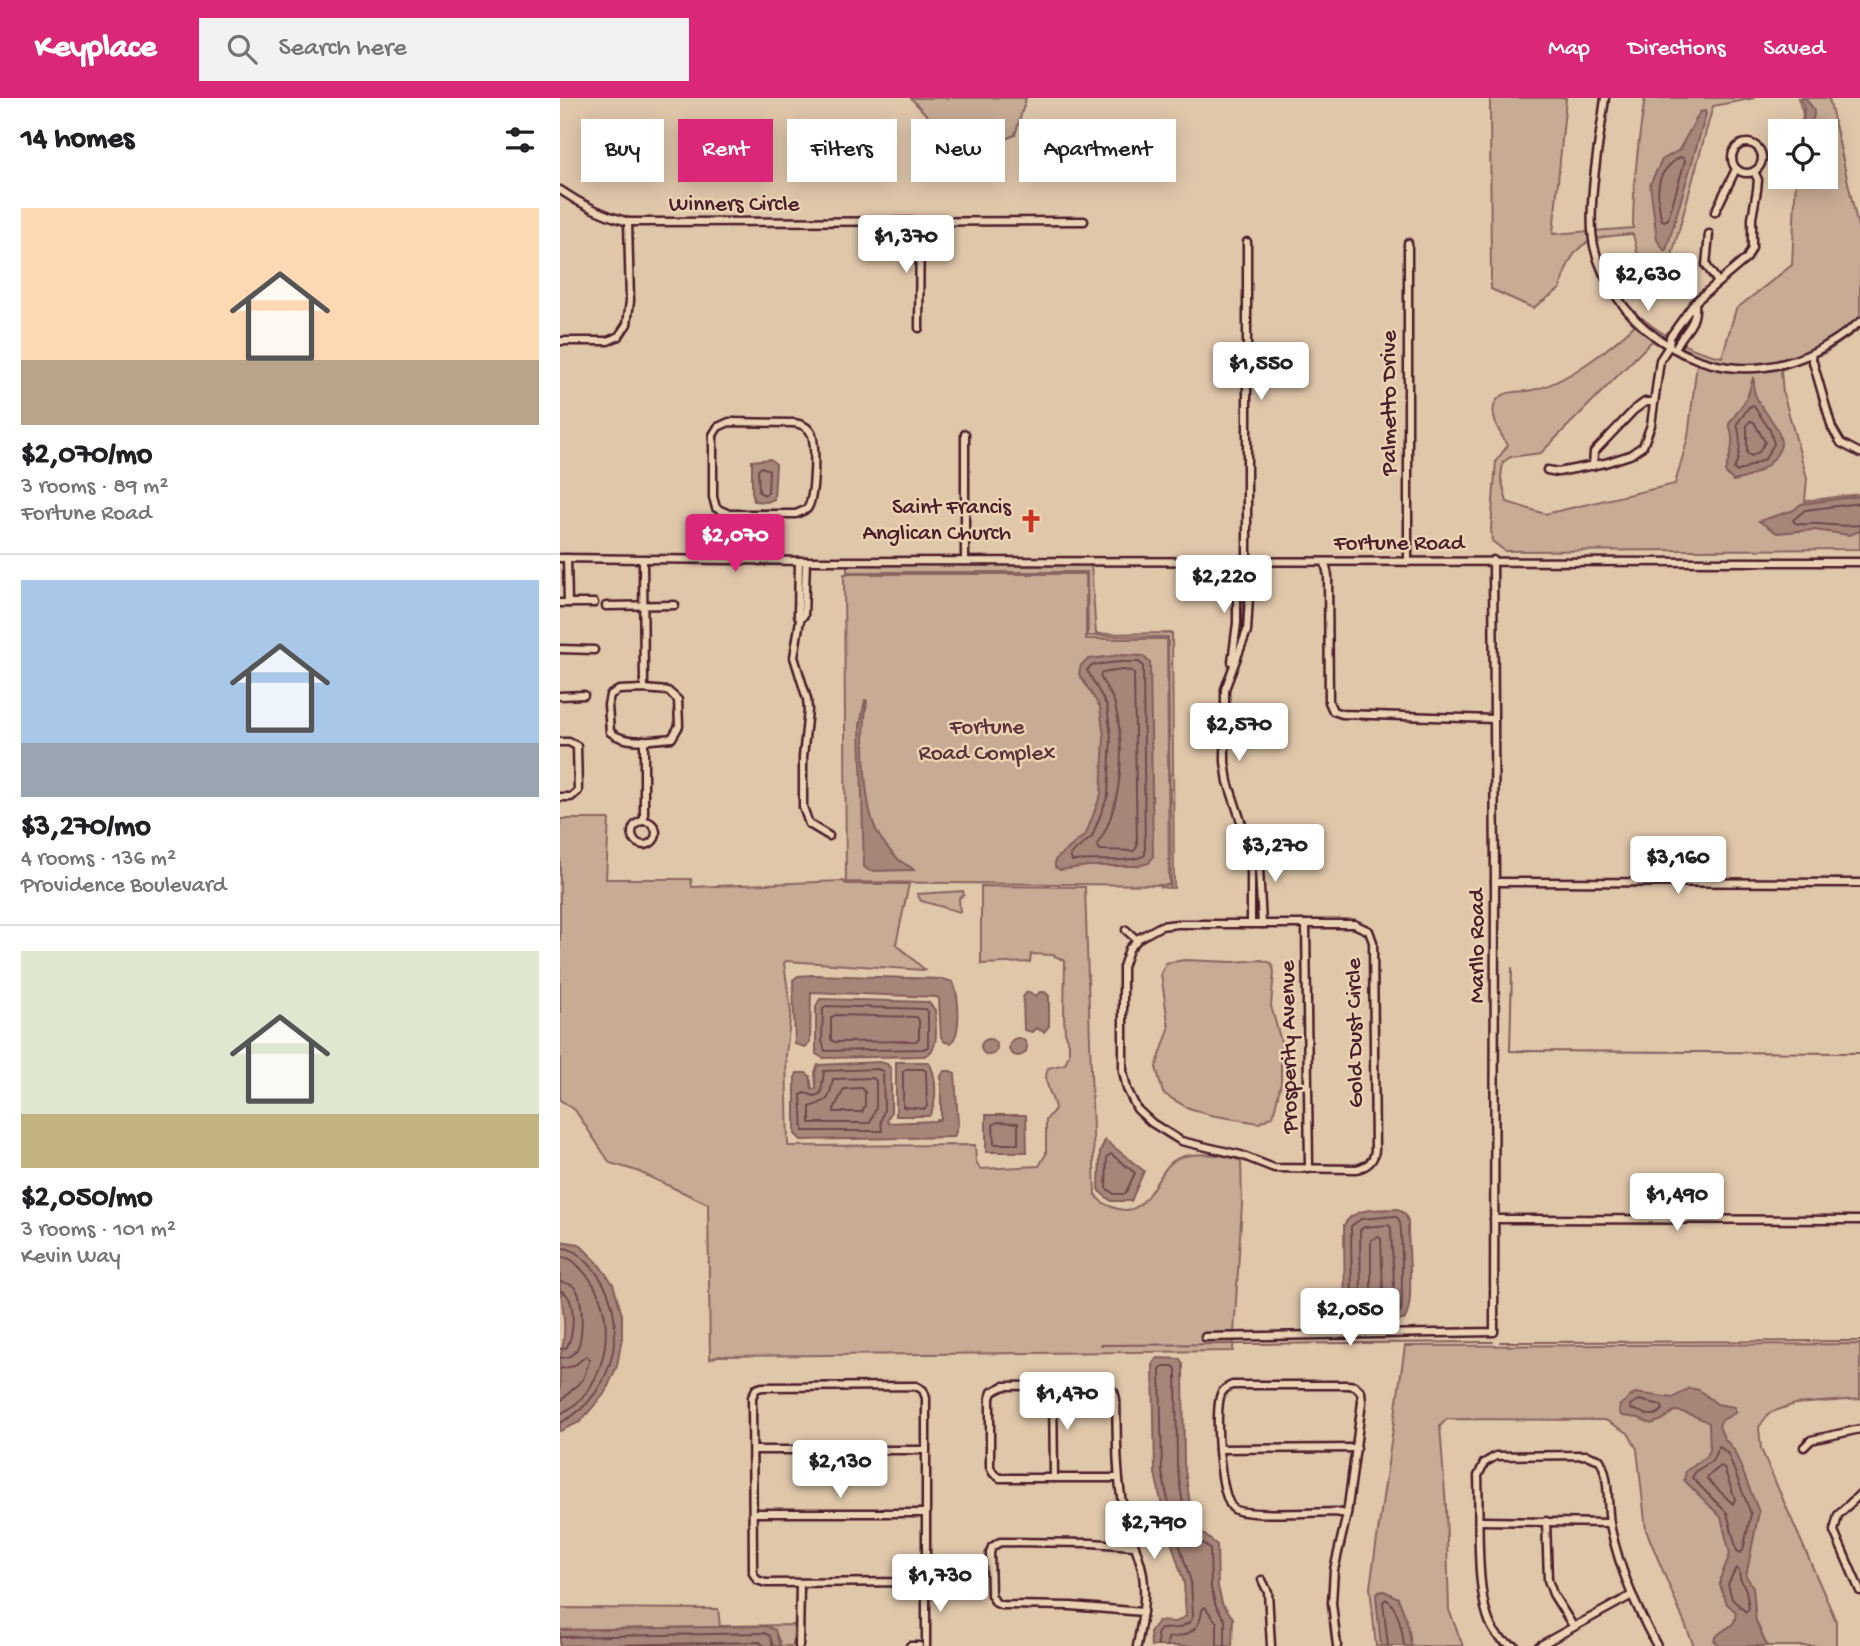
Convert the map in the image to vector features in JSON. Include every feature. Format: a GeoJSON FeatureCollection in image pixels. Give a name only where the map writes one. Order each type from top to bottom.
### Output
{"type":"FeatureCollection","features":[{"type":"Feature","properties":{"kind":"street"},"geometry":{"type":"LineString","coordinates":[[1605,98],[1591,213],[1594,246],[1606,278],[1621,304],[1637,322],[1672,347],[1697,360],[1742,368],[1763,368],[1811,355],[1833,343],[1860,322]]}},
{"type":"Feature","properties":{"kind":"street"},"geometry":{"type":"LineString","coordinates":[[1742,143],[1757,146],[1762,154],[1761,164],[1754,171],[1745,173],[1736,169],[1732,159],[1734,149],[1742,143]]}},
{"type":"Feature","properties":{"kind":"street"},"geometry":{"type":"LineString","coordinates":[[1715,212],[1736,169]]}},
{"type":"Feature","properties":{"kind":"street"},"geometry":{"type":"LineString","coordinates":[[1672,347],[1670,337],[1695,302],[1747,258],[1752,248],[1752,218],[1758,180],[1754,171]]}},
{"type":"Feature","properties":{"kind":"street","name":"Winners Circle"},"geometry":{"type":"LineString","coordinates":[[560,190],[593,210],[628,222],[1084,220]]}},
{"type":"Feature","properties":{"kind":"street"},"geometry":{"type":"LineString","coordinates":[[560,341],[608,341],[619,336],[627,324],[628,222]]}},
{"type":"Feature","properties":{"kind":"street"},"geometry":{"type":"LineString","coordinates":[[919,328],[920,222]]}},
{"type":"Feature","properties":{"kind":"street"},"geometry":{"type":"LineString","coordinates":[[1709,234],[1706,265],[1718,282]]}},
{"type":"Feature","properties":{"kind":"street"},"geometry":{"type":"LineString","coordinates":[[1230,671],[1242,645],[1249,613],[1247,242]]}},
{"type":"Feature","properties":{"kind":"street","name":"Palmetto Drive"},"geometry":{"type":"LineString","coordinates":[[1408,243],[1408,562]]}},
{"type":"Feature","properties":{"kind":"street"},"geometry":{"type":"LineString","coordinates":[[1547,470],[1558,472],[1592,466],[1630,455],[1643,446],[1651,425],[1660,360],[1694,322],[1695,302]]}},
{"type":"Feature","properties":{"kind":"street"},"geometry":{"type":"LineString","coordinates":[[1811,355],[1832,428],[1840,443],[1860,453]]}},
{"type":"Feature","properties":{"kind":"street"},"geometry":{"type":"LineString","coordinates":[[1592,466],[1594,452],[1634,410],[1645,402],[1654,402]]}},
{"type":"Feature","properties":{"kind":"street"},"geometry":{"type":"LineString","coordinates":[[799,423],[811,434],[813,495],[809,507],[799,514],[763,514],[722,513],[715,505],[713,440],[715,431],[722,424],[799,423]]}},
{"type":"Feature","properties":{"kind":"street"},"geometry":{"type":"LineString","coordinates":[[965,434],[965,561]]}},
{"type":"Feature","properties":{"kind":"street"},"geometry":{"type":"LineString","coordinates":[[763,514],[763,561]]}},
{"type":"Feature","properties":{"kind":"street"},"geometry":{"type":"LineString","coordinates":[[564,558],[564,603],[594,603]]}},
{"type":"Feature","properties":{"kind":"street","name":"Fortune Road"},"geometry":{"type":"LineString","coordinates":[[564,558],[763,561],[1860,562]]}},
{"type":"Feature","properties":{"kind":"street"},"geometry":{"type":"LineString","coordinates":[[642,560],[644,689]]}},
{"type":"Feature","properties":{"kind":"street","name":"Marllo Road"},"geometry":{"type":"LineString","coordinates":[[1205,1337],[1494,1332],[1496,881],[1493,560]]}},
{"type":"Feature","properties":{"kind":"street"},"geometry":{"type":"LineString","coordinates":[[802,561],[798,615],[800,620],[794,657],[808,710],[803,757],[803,807],[809,824],[828,836]]}},
{"type":"Feature","properties":{"kind":"street"},"geometry":{"type":"LineString","coordinates":[[1237,562],[1236,642],[1225,689],[1226,771],[1251,852],[1259,869],[1262,924]]}},
{"type":"Feature","properties":{"kind":"street"},"geometry":{"type":"LineString","coordinates":[[1325,562],[1328,576],[1329,702],[1333,711],[1342,714],[1494,719]]}},
{"type":"Feature","properties":{"kind":"street"},"geometry":{"type":"LineString","coordinates":[[606,606],[675,605]]}},
{"type":"Feature","properties":{"kind":"street"},"geometry":{"type":"LineString","coordinates":[[1237,612],[1249,613]]}},
{"type":"Feature","properties":{"kind":"street"},"geometry":{"type":"LineString","coordinates":[[560,649],[594,650]]}},
{"type":"Feature","properties":{"kind":"street"},"geometry":{"type":"LineString","coordinates":[[644,689],[668,691],[678,700],[679,726],[672,738],[618,739],[610,732],[610,695],[619,690],[644,689]]}},
{"type":"Feature","properties":{"kind":"street"},"geometry":{"type":"LineString","coordinates":[[560,696],[584,695]]}},
{"type":"Feature","properties":{"kind":"street"},"geometry":{"type":"LineString","coordinates":[[643,821],[644,740]]}},
{"type":"Feature","properties":{"kind":"street"},"geometry":{"type":"LineString","coordinates":[[560,742],[577,746],[578,791],[570,797],[560,797]]}},
{"type":"Feature","properties":{"kind":"street"},"geometry":{"type":"LineString","coordinates":[[643,821],[652,824],[656,831],[652,843],[645,846],[634,841],[631,834],[633,826],[643,821]]}},
{"type":"Feature","properties":{"kind":"street"},"geometry":{"type":"LineString","coordinates":[[1251,852],[1251,924]]}},
{"type":"Feature","properties":{"kind":"street"},"geometry":{"type":"LineString","coordinates":[[1496,881],[1860,883]]}},
{"type":"Feature","properties":{"kind":"street","name":"Gold Dust Circle"},"geometry":{"type":"LineString","coordinates":[[1262,924],[1354,924],[1362,926],[1372,937],[1374,1156],[1368,1165],[1357,1168],[1274,1168],[1241,1155],[1189,1144],[1166,1132],[1137,1109],[1127,1089],[1123,1071],[1122,978],[1126,958],[1137,940],[1150,930],[1168,925],[1262,924]]}},
{"type":"Feature","properties":{"kind":"street","name":"Prosperity Avenue"},"geometry":{"type":"LineString","coordinates":[[1306,924],[1309,1169]]}},
{"type":"Feature","properties":{"kind":"street"},"geometry":{"type":"LineString","coordinates":[[1126,930],[1137,940]]}},
{"type":"Feature","properties":{"kind":"street"},"geometry":{"type":"LineString","coordinates":[[1494,1219],[1860,1220]]}},
{"type":"Feature","properties":{"kind":"street"},"geometry":{"type":"LineString","coordinates":[[1053,1385],[1054,1478]]}},
{"type":"Feature","properties":{"kind":"street"},"geometry":{"type":"LineString","coordinates":[[1118,1478],[1000,1478],[990,1467],[992,1392],[1003,1386],[1053,1385],[1104,1385],[1114,1392],[1118,1478],[1124,1510],[1142,1567],[1143,1612],[1137,1646]]}},
{"type":"Feature","properties":{"kind":"street"},"geometry":{"type":"LineString","coordinates":[[1338,1646],[1332,1603],[1334,1570],[1347,1514],[1357,1448],[1361,1392],[1355,1386],[1232,1385],[1225,1388],[1220,1397],[1219,1449],[1222,1480],[1228,1503],[1237,1511],[1347,1514]]}},
{"type":"Feature","properties":{"kind":"street"},"geometry":{"type":"LineString","coordinates":[[926,1582],[766,1583],[757,1580],[753,1573],[752,1397],[756,1389],[916,1386],[923,1390],[926,1398],[925,1450],[926,1582],[926,1646]]}},
{"type":"Feature","properties":{"kind":"street"},"geometry":{"type":"LineString","coordinates":[[1804,1447],[1811,1440],[1860,1429]]}},
{"type":"Feature","properties":{"kind":"street"},"geometry":{"type":"LineString","coordinates":[[1219,1449],[1357,1448]]}},
{"type":"Feature","properties":{"kind":"street"},"geometry":{"type":"LineString","coordinates":[[754,1450],[925,1450]]}},
{"type":"Feature","properties":{"kind":"street"},"geometry":{"type":"LineString","coordinates":[[1515,1646],[1498,1636],[1489,1622],[1483,1601],[1478,1476],[1484,1463],[1496,1456],[1586,1455],[1600,1460],[1606,1471],[1610,1523],[1632,1595],[1657,1646]]}},
{"type":"Feature","properties":{"kind":"street"},"geometry":{"type":"LineString","coordinates":[[1860,1494],[1838,1515],[1834,1524],[1834,1531],[1857,1575],[1860,1591]]}},
{"type":"Feature","properties":{"kind":"street"},"geometry":{"type":"LineString","coordinates":[[754,1513],[925,1513]]}},
{"type":"Feature","properties":{"kind":"street"},"geometry":{"type":"LineString","coordinates":[[1480,1521],[1610,1523]]}},
{"type":"Feature","properties":{"kind":"street"},"geometry":{"type":"LineString","coordinates":[[1546,1521],[1548,1580],[1553,1594],[1573,1626]]}},
{"type":"Feature","properties":{"kind":"street"},"geometry":{"type":"LineString","coordinates":[[1135,1546],[1000,1542],[992,1547],[990,1553],[991,1595],[996,1603],[1001,1605],[1071,1605],[1143,1612]]}},
{"type":"Feature","properties":{"kind":"street"},"geometry":{"type":"LineString","coordinates":[[1262,1580],[1268,1592],[1271,1646]]}},
{"type":"Feature","properties":{"kind":"street"},"geometry":{"type":"LineString","coordinates":[[799,1646],[800,1583]]}},
{"type":"Feature","properties":{"kind":"street"},"geometry":{"type":"LineString","coordinates":[[1538,1646],[1632,1595]]}},
{"type":"Feature","properties":{"kind":"street"},"geometry":{"type":"LineString","coordinates":[[910,1646],[919,1646]]}},
{"type":"Feature","properties":{"kind":"green space"},"geometry":{"type":"Polygon","coordinates":[[[911,98],[1026,98],[1015,135],[1005,139],[1005,119],[931,119],[911,98]]]}},
{"type":"Feature","properties":{"kind":"green space"},"geometry":{"type":"Polygon","coordinates":[[[1490,98],[1566,98],[1553,234],[1633,228],[1636,163],[1645,98],[1755,98],[1713,106],[1669,266],[1661,282],[1652,286],[1640,264],[1633,234],[1604,237],[1593,240],[1576,251],[1560,289],[1533,308],[1491,289],[1490,98]]]}},
{"type":"Feature","properties":{"kind":"green space"},"geometry":{"type":"Polygon","coordinates":[[[1798,98],[1829,98],[1834,119],[1802,119],[1798,98]]]}},
{"type":"Feature","properties":{"kind":"green space"},"geometry":{"type":"Polygon","coordinates":[[[1838,138],[1860,236],[1860,329],[1825,353],[1781,370],[1783,393],[1807,478],[1805,501],[1860,494],[1860,549],[1505,551],[1492,541],[1496,461],[1508,445],[1498,430],[1494,417],[1497,400],[1505,394],[1533,390],[1562,379],[1606,350],[1642,318],[1679,343],[1722,357],[1736,309],[1792,265],[1795,189],[1838,189],[1838,138]],[[1652,341],[1541,453],[1511,457],[1503,462],[1501,478],[1507,502],[1545,514],[1675,484],[1688,437],[1697,363],[1681,358],[1652,341]]]}},
{"type":"Feature","properties":{"kind":"green space"},"geometry":{"type":"Polygon","coordinates":[[[847,565],[1091,565],[1096,634],[1172,633],[1174,888],[1169,888],[1168,637],[1088,636],[1087,572],[847,572],[847,565]]]}},
{"type":"Feature","properties":{"kind":"green space","name":"Fortune Road Complex"},"geometry":{"type":"Polygon","coordinates":[[[844,574],[1086,574],[1086,639],[1167,639],[1169,885],[846,882],[844,574]]]}},
{"type":"Feature","properties":{"kind":"green space"},"geometry":{"type":"Polygon","coordinates":[[[560,819],[609,819],[606,879],[691,879],[692,887],[843,881],[846,884],[909,884],[896,944],[925,970],[784,963],[791,1012],[786,1055],[788,1146],[975,1145],[976,1161],[980,1169],[1039,1166],[1046,1154],[1046,1120],[1055,1109],[1046,1074],[1048,1068],[1065,1064],[1069,1054],[1064,1017],[1065,961],[1053,955],[1031,954],[1030,962],[981,964],[981,886],[1085,887],[1095,1194],[1104,1203],[1125,1210],[1144,1201],[1164,1171],[1181,1157],[1211,1154],[1241,1161],[1242,1204],[1233,1351],[718,1356],[710,1359],[708,1204],[637,1171],[610,1163],[575,1110],[560,1100],[560,819]]]}},
{"type":"Feature","properties":{"kind":"green space"},"geometry":{"type":"Polygon","coordinates":[[[963,891],[964,895],[959,898],[960,912],[921,901],[917,894],[963,891]]]}},
{"type":"Feature","properties":{"kind":"green space"},"geometry":{"type":"Polygon","coordinates":[[[1184,960],[1262,960],[1271,963],[1274,971],[1271,1006],[1281,1042],[1281,1083],[1273,1116],[1259,1123],[1210,1115],[1186,1107],[1163,1093],[1156,1067],[1169,1029],[1161,974],[1166,963],[1184,960]]]}},
{"type":"Feature","properties":{"kind":"green space"},"geometry":{"type":"Polygon","coordinates":[[[1860,1344],[1860,1399],[1795,1404],[1769,1413],[1759,1427],[1761,1449],[1836,1621],[1836,1646],[1694,1646],[1646,1530],[1637,1449],[1628,1433],[1605,1420],[1447,1419],[1440,1426],[1449,1610],[1463,1646],[1376,1646],[1370,1587],[1405,1346],[1860,1344]]]}},
{"type":"Feature","properties":{"kind":"green space"},"geometry":{"type":"Polygon","coordinates":[[[560,1608],[718,1609],[720,1626],[794,1625],[793,1646],[780,1646],[780,1642],[766,1626],[560,1630],[560,1608]]]}},
{"type":"Feature","properties":{"kind":"water"},"geometry":{"type":"Polygon","coordinates":[[[1801,98],[1805,98],[1812,107],[1812,119],[1803,119],[1801,98]]]}},
{"type":"Feature","properties":{"kind":"water"},"geometry":{"type":"Polygon","coordinates":[[[1705,111],[1666,251],[1657,240],[1650,184],[1662,160],[1679,150],[1700,112],[1705,111]]]}},
{"type":"Feature","properties":{"kind":"water"},"geometry":{"type":"Polygon","coordinates":[[[1753,378],[1755,394],[1778,431],[1781,445],[1774,459],[1762,469],[1733,481],[1725,472],[1732,443],[1729,424],[1747,398],[1753,378]]]}},
{"type":"Feature","properties":{"kind":"water"},"geometry":{"type":"Polygon","coordinates":[[[770,459],[776,464],[774,499],[767,502],[754,501],[752,461],[770,459]]]}},
{"type":"Feature","properties":{"kind":"water"},"geometry":{"type":"Polygon","coordinates":[[[1860,496],[1860,531],[1849,535],[1814,530],[1777,533],[1759,521],[1794,510],[1801,504],[1860,496]]]}},
{"type":"Feature","properties":{"kind":"water"},"geometry":{"type":"Polygon","coordinates":[[[1121,655],[1143,656],[1150,663],[1153,857],[1149,863],[1138,866],[1088,866],[1060,870],[1055,867],[1055,860],[1086,834],[1101,794],[1104,737],[1100,707],[1079,674],[1081,665],[1089,659],[1121,655]]]}},
{"type":"Feature","properties":{"kind":"water"},"geometry":{"type":"Polygon","coordinates":[[[865,700],[865,771],[874,825],[891,852],[914,870],[870,871],[864,867],[860,726],[865,700]]]}},
{"type":"Feature","properties":{"kind":"water"},"geometry":{"type":"Polygon","coordinates":[[[798,976],[943,979],[953,982],[957,996],[957,1031],[951,1043],[945,1042],[941,1037],[937,997],[811,992],[810,1042],[806,1047],[795,1044],[793,980],[798,976]]]}},
{"type":"Feature","properties":{"kind":"water"},"geometry":{"type":"Polygon","coordinates":[[[1027,992],[1036,996],[1045,992],[1049,996],[1049,1026],[1044,1032],[1036,1028],[1032,1032],[1024,1030],[1023,997],[1027,992]]]}},
{"type":"Feature","properties":{"kind":"water"},"geometry":{"type":"Polygon","coordinates":[[[820,999],[928,1002],[935,1010],[936,1036],[933,1049],[924,1056],[823,1058],[816,1054],[816,1006],[820,999]]]}},
{"type":"Feature","properties":{"kind":"water"},"geometry":{"type":"Polygon","coordinates":[[[1018,1038],[1024,1041],[1027,1047],[1024,1053],[1018,1056],[1012,1053],[1009,1047],[1012,1041],[1018,1038]]]}},
{"type":"Feature","properties":{"kind":"water"},"geometry":{"type":"Polygon","coordinates":[[[986,1039],[992,1039],[997,1047],[995,1053],[986,1055],[981,1050],[981,1044],[986,1039]]]}},
{"type":"Feature","properties":{"kind":"water"},"geometry":{"type":"Polygon","coordinates":[[[879,1062],[887,1064],[891,1069],[889,1123],[941,1119],[941,1076],[944,1071],[955,1074],[958,1125],[954,1137],[801,1140],[795,1134],[797,1073],[810,1076],[812,1089],[816,1089],[815,1072],[818,1065],[879,1062]]]}},
{"type":"Feature","properties":{"kind":"water"},"geometry":{"type":"Polygon","coordinates":[[[896,1062],[928,1062],[935,1089],[934,1104],[929,1116],[896,1116],[896,1062]]]}},
{"type":"Feature","properties":{"kind":"water"},"geometry":{"type":"Polygon","coordinates":[[[986,1115],[1026,1115],[1027,1152],[986,1152],[986,1115]]]}},
{"type":"Feature","properties":{"kind":"water"},"geometry":{"type":"Polygon","coordinates":[[[1105,1140],[1144,1171],[1131,1201],[1111,1201],[1099,1191],[1100,1152],[1105,1140]]]}},
{"type":"Feature","properties":{"kind":"water"},"geometry":{"type":"Polygon","coordinates":[[[1398,1209],[1405,1214],[1408,1221],[1408,1312],[1404,1320],[1348,1321],[1345,1319],[1344,1225],[1361,1212],[1398,1209]]]}},
{"type":"Feature","properties":{"kind":"water"},"geometry":{"type":"Polygon","coordinates":[[[560,1241],[579,1244],[613,1284],[622,1315],[622,1338],[617,1366],[605,1393],[580,1422],[560,1431],[560,1357],[564,1330],[560,1241]]]}},
{"type":"Feature","properties":{"kind":"water"},"geometry":{"type":"Polygon","coordinates":[[[1157,1358],[1180,1359],[1183,1364],[1184,1464],[1191,1510],[1202,1533],[1217,1545],[1218,1587],[1222,1603],[1233,1618],[1232,1646],[1151,1646],[1150,1632],[1158,1621],[1176,1622],[1186,1616],[1184,1583],[1166,1525],[1155,1473],[1153,1363],[1157,1358]]]}},
{"type":"Feature","properties":{"kind":"water"},"geometry":{"type":"Polygon","coordinates":[[[1689,1388],[1699,1390],[1717,1404],[1735,1407],[1735,1413],[1721,1421],[1719,1426],[1724,1438],[1734,1450],[1759,1512],[1746,1576],[1753,1587],[1756,1621],[1767,1646],[1719,1646],[1714,1640],[1732,1625],[1735,1617],[1735,1611],[1727,1604],[1720,1585],[1730,1554],[1721,1517],[1684,1480],[1686,1471],[1707,1456],[1710,1450],[1709,1423],[1687,1413],[1674,1411],[1651,1424],[1639,1418],[1622,1416],[1619,1412],[1620,1405],[1635,1393],[1673,1398],[1689,1388]]]}},
{"type":"Feature","properties":{"kind":"water"},"geometry":{"type":"Polygon","coordinates":[[[1384,1591],[1398,1598],[1407,1622],[1411,1646],[1381,1646],[1376,1596],[1378,1592],[1384,1591]]]}},
{"type":"Feature","properties":{"kind":"water"},"geometry":{"type":"Polygon","coordinates":[[[766,1626],[775,1630],[780,1646],[560,1646],[560,1630],[766,1626]]]}},
{"type":"Feature","properties":{"kind":"waterway"},"geometry":{"type":"LineString","coordinates":[[1512,968],[1510,1051],[1860,1053]]}},
{"type":"Feature","properties":{"kind":"waterway"},"geometry":{"type":"LineString","coordinates":[[1500,1342],[1860,1341]]}},
{"type":"Feature","properties":{"kind":"waterway"},"geometry":{"type":"LineString","coordinates":[[1101,1345],[1493,1342]]}},
{"type":"Feature","properties":{"kind":"place","name":"Saint Francis Anglican Church"},"geometry":{"type":"Point","coordinates":[1031,521]}}]}
